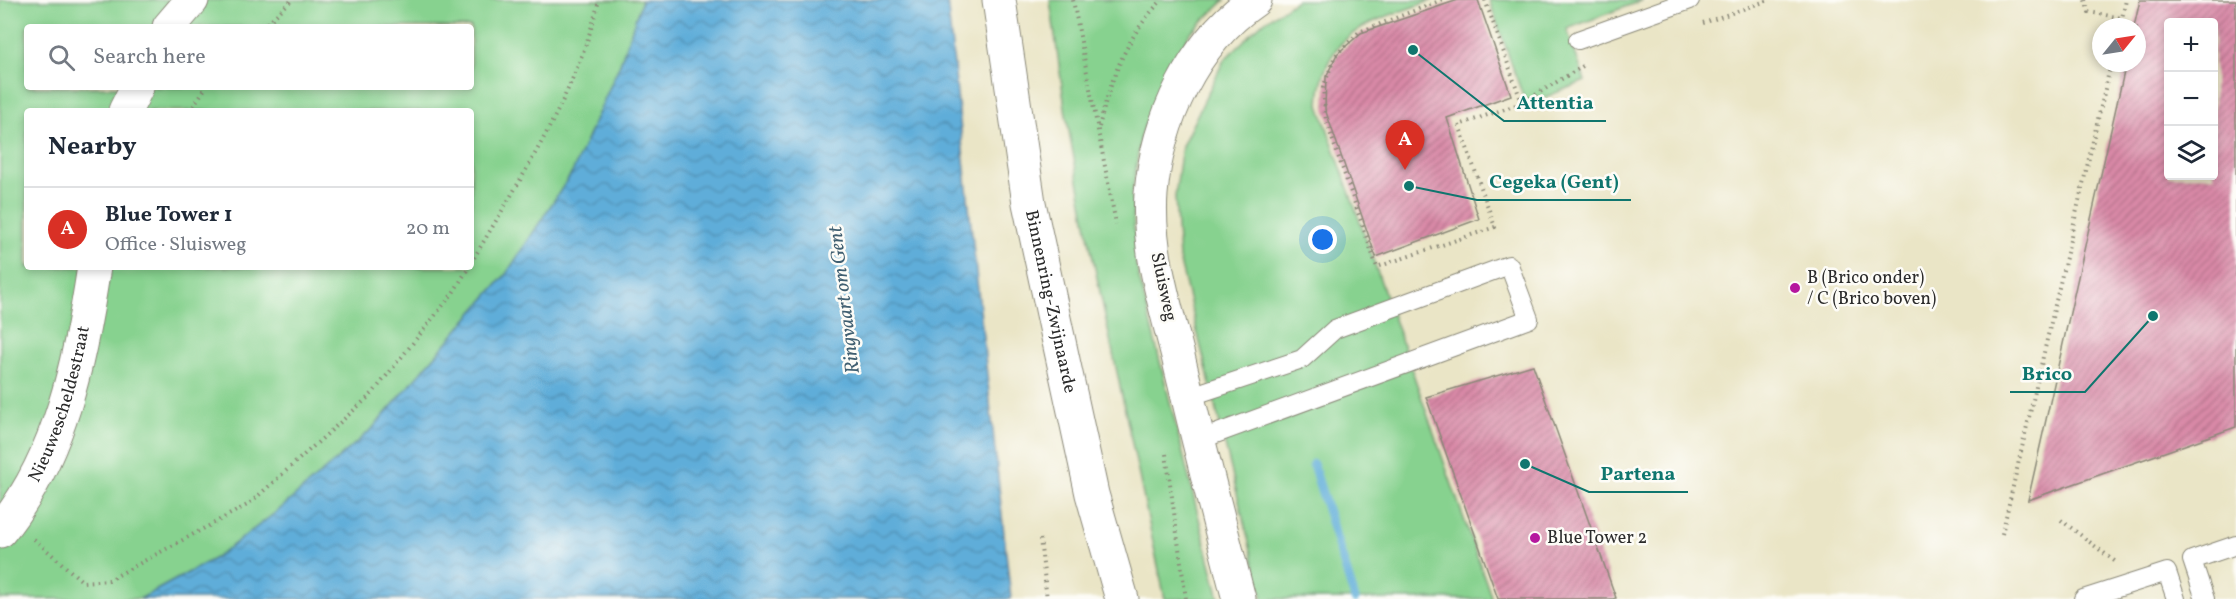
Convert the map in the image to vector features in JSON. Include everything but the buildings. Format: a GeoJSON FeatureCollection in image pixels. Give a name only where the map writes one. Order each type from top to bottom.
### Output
{"type":"FeatureCollection","features":[{"type":"Feature","properties":{"kind":"main road"},"geometry":{"type":"LineString","coordinates":[[172,24],[192,0]]}},
{"type":"Feature","properties":{"kind":"main road","name":"Binnenring-Zwijnaarde"},"geometry":{"type":"LineString","coordinates":[[999,0],[1029,202],[1092,494],[1122,599]]}},
{"type":"Feature","properties":{"kind":"main road","name":"Sluisweg"},"geometry":{"type":"LineString","coordinates":[[1239,599],[1155,262],[1151,196],[1159,140],[1182,87],[1205,45],[1255,0]]}},
{"type":"Feature","properties":{"kind":"main road"},"geometry":{"type":"LineString","coordinates":[[126,108],[136,90]]}},
{"type":"Feature","properties":{"kind":"main road","name":"Nieuwescheldestraat"},"geometry":{"type":"LineString","coordinates":[[8,522],[44,459],[75,378],[93,270]]}},
{"type":"Feature","properties":{"kind":"lane"},"geometry":{"type":"LineString","coordinates":[[1578,40],[1690,0]]}},
{"type":"Feature","properties":{"kind":"lane"},"geometry":{"type":"LineString","coordinates":[[1188,397],[1302,359],[1335,329],[1509,265],[1529,319],[1198,440]]}},
{"type":"Feature","properties":{"kind":"lane"},"geometry":{"type":"LineString","coordinates":[[2205,599],[2192,560],[2236,545]]}},
{"type":"Feature","properties":{"kind":"lane"},"geometry":{"type":"LineString","coordinates":[[2083,599],[2167,572],[2176,599]]}},
{"type":"Feature","properties":{"kind":"path"},"geometry":{"type":"LineString","coordinates":[[266,24],[292,0]]}},
{"type":"Feature","properties":{"kind":"path"},"geometry":{"type":"LineString","coordinates":[[474,258],[558,116],[594,21],[599,0]]}},
{"type":"Feature","properties":{"kind":"path"},"geometry":{"type":"LineString","coordinates":[[1073,0],[1098,131],[1116,66],[1127,45],[1162,0]]}},
{"type":"Feature","properties":{"kind":"path"},"geometry":{"type":"LineString","coordinates":[[1442,0],[1359,32],[1335,56],[1323,88],[1326,121],[1377,267],[1495,227],[1459,125],[1522,103],[1584,66]]}},
{"type":"Feature","properties":{"kind":"path"},"geometry":{"type":"LineString","coordinates":[[1485,0],[1522,103]]}},
{"type":"Feature","properties":{"kind":"path"},"geometry":{"type":"LineString","coordinates":[[1693,27],[1769,0]]}},
{"type":"Feature","properties":{"kind":"path"},"geometry":{"type":"LineString","coordinates":[[2085,0],[2089,12],[2122,18],[2126,0]]}},
{"type":"Feature","properties":{"kind":"path"},"geometry":{"type":"LineString","coordinates":[[2002,534],[2109,72]]}},
{"type":"Feature","properties":{"kind":"path"},"geometry":{"type":"LineString","coordinates":[[192,108],[204,90]]}},
{"type":"Feature","properties":{"kind":"path"},"geometry":{"type":"LineString","coordinates":[[8,522],[32,537],[83,582],[109,580],[249,504],[372,394],[453,293],[467,270]]}},
{"type":"Feature","properties":{"kind":"path"},"geometry":{"type":"LineString","coordinates":[[2061,520],[2121,566]]}},
{"type":"Feature","properties":{"kind":"path"},"geometry":{"type":"LineString","coordinates":[[1040,539],[1047,599]]}},
{"type":"Feature","properties":{"kind":"green space"},"geometry":{"type":"Polygon","coordinates":[[[0,0],[642,0],[620,64],[572,173],[507,273],[372,429],[279,510],[217,557],[140,599],[0,599],[0,0]]]}},
{"type":"Feature","properties":{"kind":"green space"},"geometry":{"type":"Polygon","coordinates":[[[1050,0],[1225,0],[1190,33],[1165,79],[1141,134],[1132,195],[1136,265],[1219,599],[1165,599],[1089,240],[1066,115],[1050,0]]]}},
{"type":"Feature","properties":{"kind":"green space"},"geometry":{"type":"Polygon","coordinates":[[[1297,0],[1433,0],[1372,23],[1355,32],[1340,44],[1329,60],[1322,80],[1319,105],[1492,599],[1263,599],[1179,258],[1175,197],[1182,146],[1224,60],[1261,24],[1297,0]]]}},
{"type":"Feature","properties":{"kind":"green space"},"geometry":{"type":"Polygon","coordinates":[[[1489,0],[1643,0],[1567,29],[1585,81],[1526,105],[1489,0]]]}},
{"type":"Feature","properties":{"kind":"water","name":"Ringvaart om Gent"},"geometry":{"type":"Polygon","coordinates":[[[642,0],[947,0],[1011,599],[140,599],[217,557],[279,510],[372,429],[507,273],[572,173],[620,64],[642,0]]]}},
{"type":"Feature","properties":{"kind":"waterway"},"geometry":{"type":"LineString","coordinates":[[1313,464],[1355,599]]}},
{"type":"Feature","properties":{"kind":"place","name":"Attentia"},"geometry":{"type":"Point","coordinates":[1413,50]}},
{"type":"Feature","properties":{"kind":"place","name":"Blue Tower 1"},"geometry":{"type":"Point","coordinates":[1405,170]}},
{"type":"Feature","properties":{"kind":"place","name":"Cegeka (Gent)"},"geometry":{"type":"Point","coordinates":[1409,186]}},
{"type":"Feature","properties":{"kind":"place","name":"B (Brico onder) / C (Brico boven)"},"geometry":{"type":"Point","coordinates":[1795,288]}},
{"type":"Feature","properties":{"kind":"place","name":"Brico"},"geometry":{"type":"Point","coordinates":[2153,316]}},
{"type":"Feature","properties":{"kind":"place","name":"Partena"},"geometry":{"type":"Point","coordinates":[1525,464]}},
{"type":"Feature","properties":{"kind":"place","name":"Blue Tower 2"},"geometry":{"type":"Point","coordinates":[1535,538]}}]}
